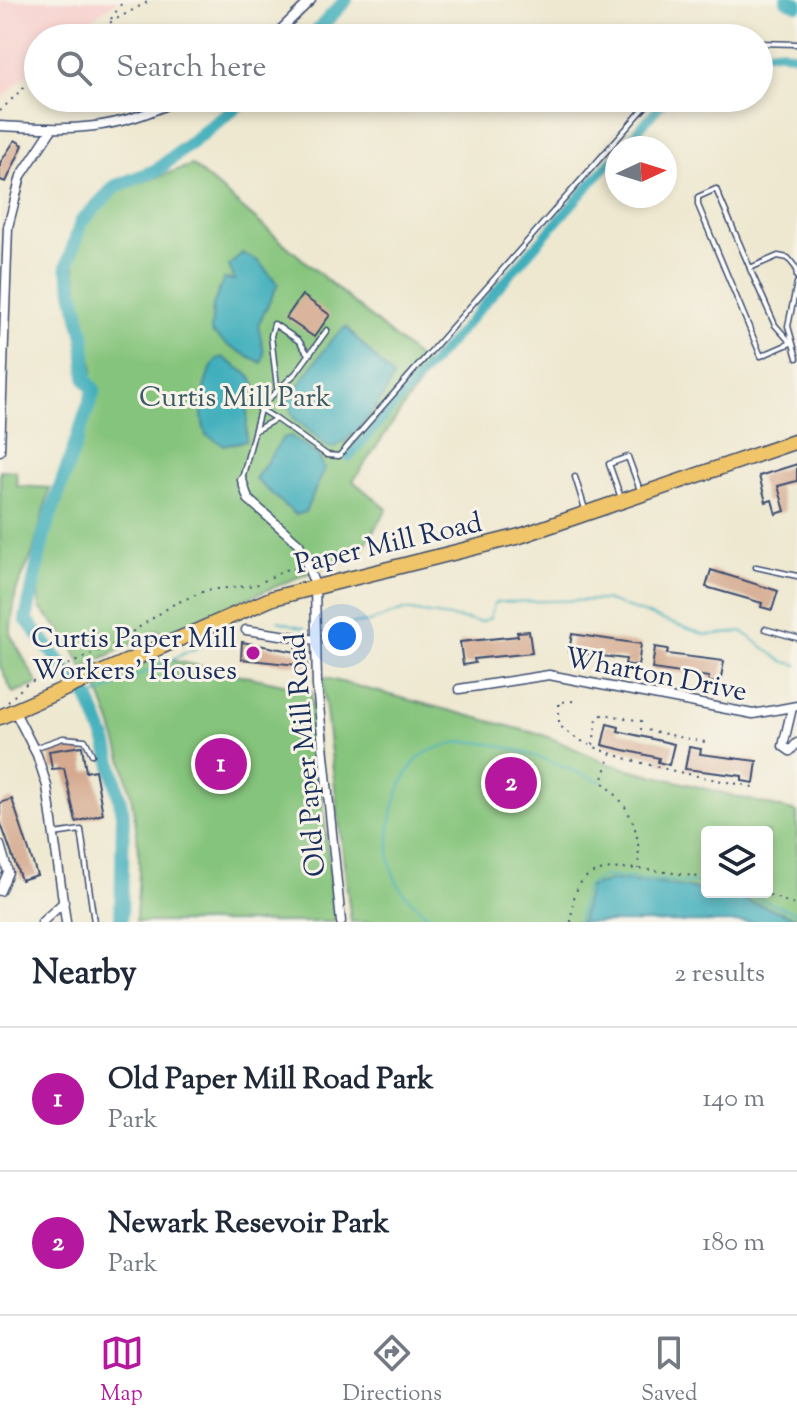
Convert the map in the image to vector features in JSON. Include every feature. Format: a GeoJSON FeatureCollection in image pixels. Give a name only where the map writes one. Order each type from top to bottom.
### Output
{"type":"FeatureCollection","features":[{"type":"Feature","properties":{"kind":"main road","name":"Paper Mill Road"},"geometry":{"type":"LineString","coordinates":[[7,710],[237,611],[315,585],[486,546],[623,503],[797,441]]}},
{"type":"Feature","properties":{"kind":"street"},"geometry":{"type":"LineString","coordinates":[[286,24],[311,0]]}},
{"type":"Feature","properties":{"kind":"street"},"geometry":{"type":"LineString","coordinates":[[0,126],[52,129],[114,126],[148,112]]}},
{"type":"Feature","properties":{"kind":"street"},"geometry":{"type":"LineString","coordinates":[[0,451],[8,227],[21,176],[52,129]]}},
{"type":"Feature","properties":{"kind":"street","name":"Old Paper Mill Road"},"geometry":{"type":"LineString","coordinates":[[242,480],[248,499],[303,550],[315,585],[318,696],[341,922]]}},
{"type":"Feature","properties":{"kind":"street"},"geometry":{"type":"LineString","coordinates":[[246,630],[316,640]]}},
{"type":"Feature","properties":{"kind":"street","name":"Wharton Drive"},"geometry":{"type":"LineString","coordinates":[[459,689],[549,675],[753,714],[795,707]]}},
{"type":"Feature","properties":{"kind":"street"},"geometry":{"type":"LineString","coordinates":[[795,707],[783,746],[790,751],[797,743]]}},
{"type":"Feature","properties":{"kind":"street"},"geometry":{"type":"LineString","coordinates":[[7,710],[34,748],[47,786],[66,922]]}},
{"type":"Feature","properties":{"kind":"street"},"geometry":{"type":"LineString","coordinates":[[0,845],[8,872],[0,891]]}},
{"type":"Feature","properties":{"kind":"street"},"geometry":{"type":"LineString","coordinates":[[42,922],[64,902]]}},
{"type":"Feature","properties":{"kind":"lane"},"geometry":{"type":"LineString","coordinates":[[773,43],[797,44]]}},
{"type":"Feature","properties":{"kind":"lane"},"geometry":{"type":"LineString","coordinates":[[260,409],[331,457],[343,452],[641,112]]}},
{"type":"Feature","properties":{"kind":"lane"},"geometry":{"type":"LineString","coordinates":[[716,189],[775,325],[791,343],[761,356],[698,205],[698,197],[716,189]]}},
{"type":"Feature","properties":{"kind":"lane"},"geometry":{"type":"LineString","coordinates":[[750,268],[778,256],[788,258],[796,268],[797,277]]}},
{"type":"Feature","properties":{"kind":"lane"},"geometry":{"type":"LineString","coordinates":[[797,283],[788,326],[797,358]]}},
{"type":"Feature","properties":{"kind":"lane"},"geometry":{"type":"LineString","coordinates":[[277,387],[271,336],[274,324],[299,341],[308,355]]}},
{"type":"Feature","properties":{"kind":"lane"},"geometry":{"type":"LineString","coordinates":[[242,480],[260,409],[277,387],[287,382],[327,330]]}},
{"type":"Feature","properties":{"kind":"lane"},"geometry":{"type":"LineString","coordinates":[[256,430],[276,419]]}},
{"type":"Feature","properties":{"kind":"lane"},"geometry":{"type":"LineString","coordinates":[[623,503],[609,464],[628,457],[642,496]]}},
{"type":"Feature","properties":{"kind":"lane"},"geometry":{"type":"LineString","coordinates":[[575,477],[587,515]]}},
{"type":"Feature","properties":{"kind":"lane"},"geometry":{"type":"LineString","coordinates":[[756,567],[797,576]]}},
{"type":"Feature","properties":{"kind":"lane"},"geometry":{"type":"LineString","coordinates":[[765,629],[797,638]]}},
{"type":"Feature","properties":{"kind":"lane"},"geometry":{"type":"LineString","coordinates":[[34,748],[75,737],[85,740],[92,754]]}},
{"type":"Feature","properties":{"kind":"lane"},"geometry":{"type":"LineString","coordinates":[[54,834],[81,830],[94,922]]}},
{"type":"Feature","properties":{"kind":"path"},"geometry":{"type":"LineString","coordinates":[[111,20],[124,0]]}},
{"type":"Feature","properties":{"kind":"path"},"geometry":{"type":"LineString","coordinates":[[105,24],[151,0]]}},
{"type":"Feature","properties":{"kind":"path"},"geometry":{"type":"LineString","coordinates":[[0,111],[24,87]]}},
{"type":"Feature","properties":{"kind":"path"},"geometry":{"type":"LineString","coordinates":[[7,710],[20,687],[105,649],[157,614],[207,590],[256,585],[289,568],[304,573]]}},
{"type":"Feature","properties":{"kind":"path"},"geometry":{"type":"LineString","coordinates":[[573,701],[559,702],[559,724],[593,746],[663,770],[753,787]]}},
{"type":"Feature","properties":{"kind":"path"},"geometry":{"type":"LineString","coordinates":[[593,746],[597,718],[604,714],[641,721],[641,729],[705,742]]}},
{"type":"Feature","properties":{"kind":"path"},"geometry":{"type":"LineString","coordinates":[[611,752],[602,782],[618,795],[633,822],[639,837],[638,870]]}},
{"type":"Feature","properties":{"kind":"path"},"geometry":{"type":"LineString","coordinates":[[571,922],[576,892],[590,874],[638,870],[701,877]]}},
{"type":"Feature","properties":{"kind":"path"},"geometry":{"type":"LineString","coordinates":[[773,896],[797,906]]}},
{"type":"Feature","properties":{"kind":"shaded area"},"geometry":{"type":"Polygon","coordinates":[[[0,0],[118,0],[85,24],[24,24],[24,77],[0,101],[0,0]]]}},
{"type":"Feature","properties":{"kind":"green space","name":"Curtis Mill Park"},"geometry":{"type":"Polygon","coordinates":[[[192,165],[430,368],[353,481],[387,509],[356,559],[330,564],[161,634],[159,630],[83,668],[69,640],[40,608],[35,570],[82,429],[93,368],[74,263],[85,224],[120,190],[192,165]]]}},
{"type":"Feature","properties":{"kind":"green space"},"geometry":{"type":"Polygon","coordinates":[[[0,470],[16,471],[17,486],[50,488],[32,555],[16,591],[10,634],[38,684],[13,693],[0,666],[0,470]]]}},
{"type":"Feature","properties":{"kind":"green space"},"geometry":{"type":"Polygon","coordinates":[[[157,657],[311,690],[335,922],[136,922],[139,867],[134,814],[119,748],[96,684],[157,657]]]}},
{"type":"Feature","properties":{"kind":"green space"},"geometry":{"type":"Polygon","coordinates":[[[322,677],[546,736],[609,764],[797,812],[797,922],[351,922],[322,677]]]}},
{"type":"Feature","properties":{"kind":"water"},"geometry":{"type":"Polygon","coordinates":[[[242,253],[258,261],[278,284],[258,325],[264,353],[262,363],[230,347],[211,332],[213,305],[224,279],[235,280],[229,266],[242,253]]]}},
{"type":"Feature","properties":{"kind":"water"},"geometry":{"type":"Polygon","coordinates":[[[346,327],[393,377],[383,396],[357,430],[330,448],[293,417],[288,400],[332,339],[346,327]]]}},
{"type":"Feature","properties":{"kind":"water"},"geometry":{"type":"Polygon","coordinates":[[[222,357],[249,375],[255,384],[248,398],[246,441],[224,445],[206,435],[202,416],[208,376],[217,359],[222,357]]]}},
{"type":"Feature","properties":{"kind":"water"},"geometry":{"type":"Polygon","coordinates":[[[291,436],[318,456],[325,469],[305,512],[296,515],[255,479],[283,438],[291,436]]]}},
{"type":"Feature","properties":{"kind":"water"},"geometry":{"type":"Polygon","coordinates":[[[612,880],[684,887],[701,890],[701,898],[735,898],[797,918],[797,922],[581,922],[589,887],[612,880]]]}},
{"type":"Feature","properties":{"kind":"building"},"geometry":{"type":"Polygon","coordinates":[[[15,140],[23,145],[6,182],[0,180],[0,163],[15,140]]]}},
{"type":"Feature","properties":{"kind":"building"},"geometry":{"type":"Polygon","coordinates":[[[302,295],[330,315],[314,337],[286,318],[302,295]]]}},
{"type":"Feature","properties":{"kind":"building"},"geometry":{"type":"Polygon","coordinates":[[[797,464],[797,481],[778,486],[785,511],[776,514],[772,500],[766,502],[759,476],[797,464]]]}},
{"type":"Feature","properties":{"kind":"building"},"geometry":{"type":"Polygon","coordinates":[[[711,570],[778,591],[772,610],[761,607],[762,603],[706,587],[711,570]]]}},
{"type":"Feature","properties":{"kind":"building"},"geometry":{"type":"Polygon","coordinates":[[[529,631],[532,653],[474,659],[475,663],[463,665],[460,642],[518,636],[517,632],[529,631]]]}},
{"type":"Feature","properties":{"kind":"building"},"geometry":{"type":"Polygon","coordinates":[[[572,634],[641,644],[638,666],[625,664],[626,659],[569,652],[572,634]]]}},
{"type":"Feature","properties":{"kind":"building"},"geometry":{"type":"Polygon","coordinates":[[[242,642],[296,652],[296,648],[308,650],[307,666],[241,659],[242,642]]]}},
{"type":"Feature","properties":{"kind":"building"},"geometry":{"type":"Polygon","coordinates":[[[655,647],[668,649],[667,654],[724,661],[720,683],[708,682],[709,677],[652,669],[655,647]]]}},
{"type":"Feature","properties":{"kind":"building"},"geometry":{"type":"Polygon","coordinates":[[[607,724],[619,727],[618,731],[674,744],[669,765],[658,762],[659,758],[602,745],[607,724]]]}},
{"type":"Feature","properties":{"kind":"building"},"geometry":{"type":"Polygon","coordinates":[[[82,746],[86,772],[95,770],[103,814],[76,822],[64,768],[52,769],[49,751],[82,746]]]}},
{"type":"Feature","properties":{"kind":"building"},"geometry":{"type":"Polygon","coordinates":[[[689,747],[701,749],[700,754],[757,761],[754,783],[742,781],[742,776],[685,769],[689,747]]]}},
{"type":"Feature","properties":{"kind":"building"},"geometry":{"type":"Polygon","coordinates":[[[12,799],[37,875],[21,880],[0,821],[0,803],[12,799]]]}},
{"type":"Feature","properties":{"kind":"waterway"},"geometry":{"type":"LineString","coordinates":[[323,24],[346,0]]}},
{"type":"Feature","properties":{"kind":"waterway"},"geometry":{"type":"LineString","coordinates":[[787,0],[797,4]]}},
{"type":"Feature","properties":{"kind":"waterway"},"geometry":{"type":"LineString","coordinates":[[773,52],[797,56]]}},
{"type":"Feature","properties":{"kind":"waterway"},"geometry":{"type":"LineString","coordinates":[[121,922],[123,814],[107,744],[89,699],[26,619],[44,534],[94,390],[86,380],[84,337],[67,266],[81,222],[116,186],[157,170],[230,112]]}},
{"type":"Feature","properties":{"kind":"waterway"},"geometry":{"type":"LineString","coordinates":[[633,136],[654,112]]}},
{"type":"Feature","properties":{"kind":"waterway"},"geometry":{"type":"LineString","coordinates":[[349,457],[605,168]]}},
{"type":"Feature","properties":{"kind":"waterway"},"geometry":{"type":"LineString","coordinates":[[329,627],[369,622],[404,610],[481,622],[490,618],[494,604],[499,602],[605,600],[706,635],[743,632],[782,661],[797,665]]}},
{"type":"Feature","properties":{"kind":"waterway"},"geometry":{"type":"LineString","coordinates":[[278,621],[305,628]]}},
{"type":"Feature","properties":{"kind":"waterway"},"geometry":{"type":"LineString","coordinates":[[89,699],[229,632]]}},
{"type":"Feature","properties":{"kind":"waterway"},"geometry":{"type":"LineString","coordinates":[[438,922],[402,890],[392,870],[389,854],[391,820],[400,787],[420,757],[449,744],[477,742],[532,755],[602,782]]}},
{"type":"Feature","properties":{"kind":"waterway"},"geometry":{"type":"LineString","coordinates":[[578,922],[585,887],[603,876],[701,884]]}},
{"type":"Feature","properties":{"kind":"waterway"},"geometry":{"type":"LineString","coordinates":[[756,898],[797,913]]}},
{"type":"Feature","properties":{"kind":"place","name":"Curtis Paper Mill Workers' Houses"},"geometry":{"type":"Point","coordinates":[253,653]}},
{"type":"Feature","properties":{"kind":"place","name":"Old Paper Mill Road Park"},"geometry":{"type":"Point","coordinates":[221,764]}},
{"type":"Feature","properties":{"kind":"place","name":"Newark Resevoir Park"},"geometry":{"type":"Point","coordinates":[511,783]}}]}
